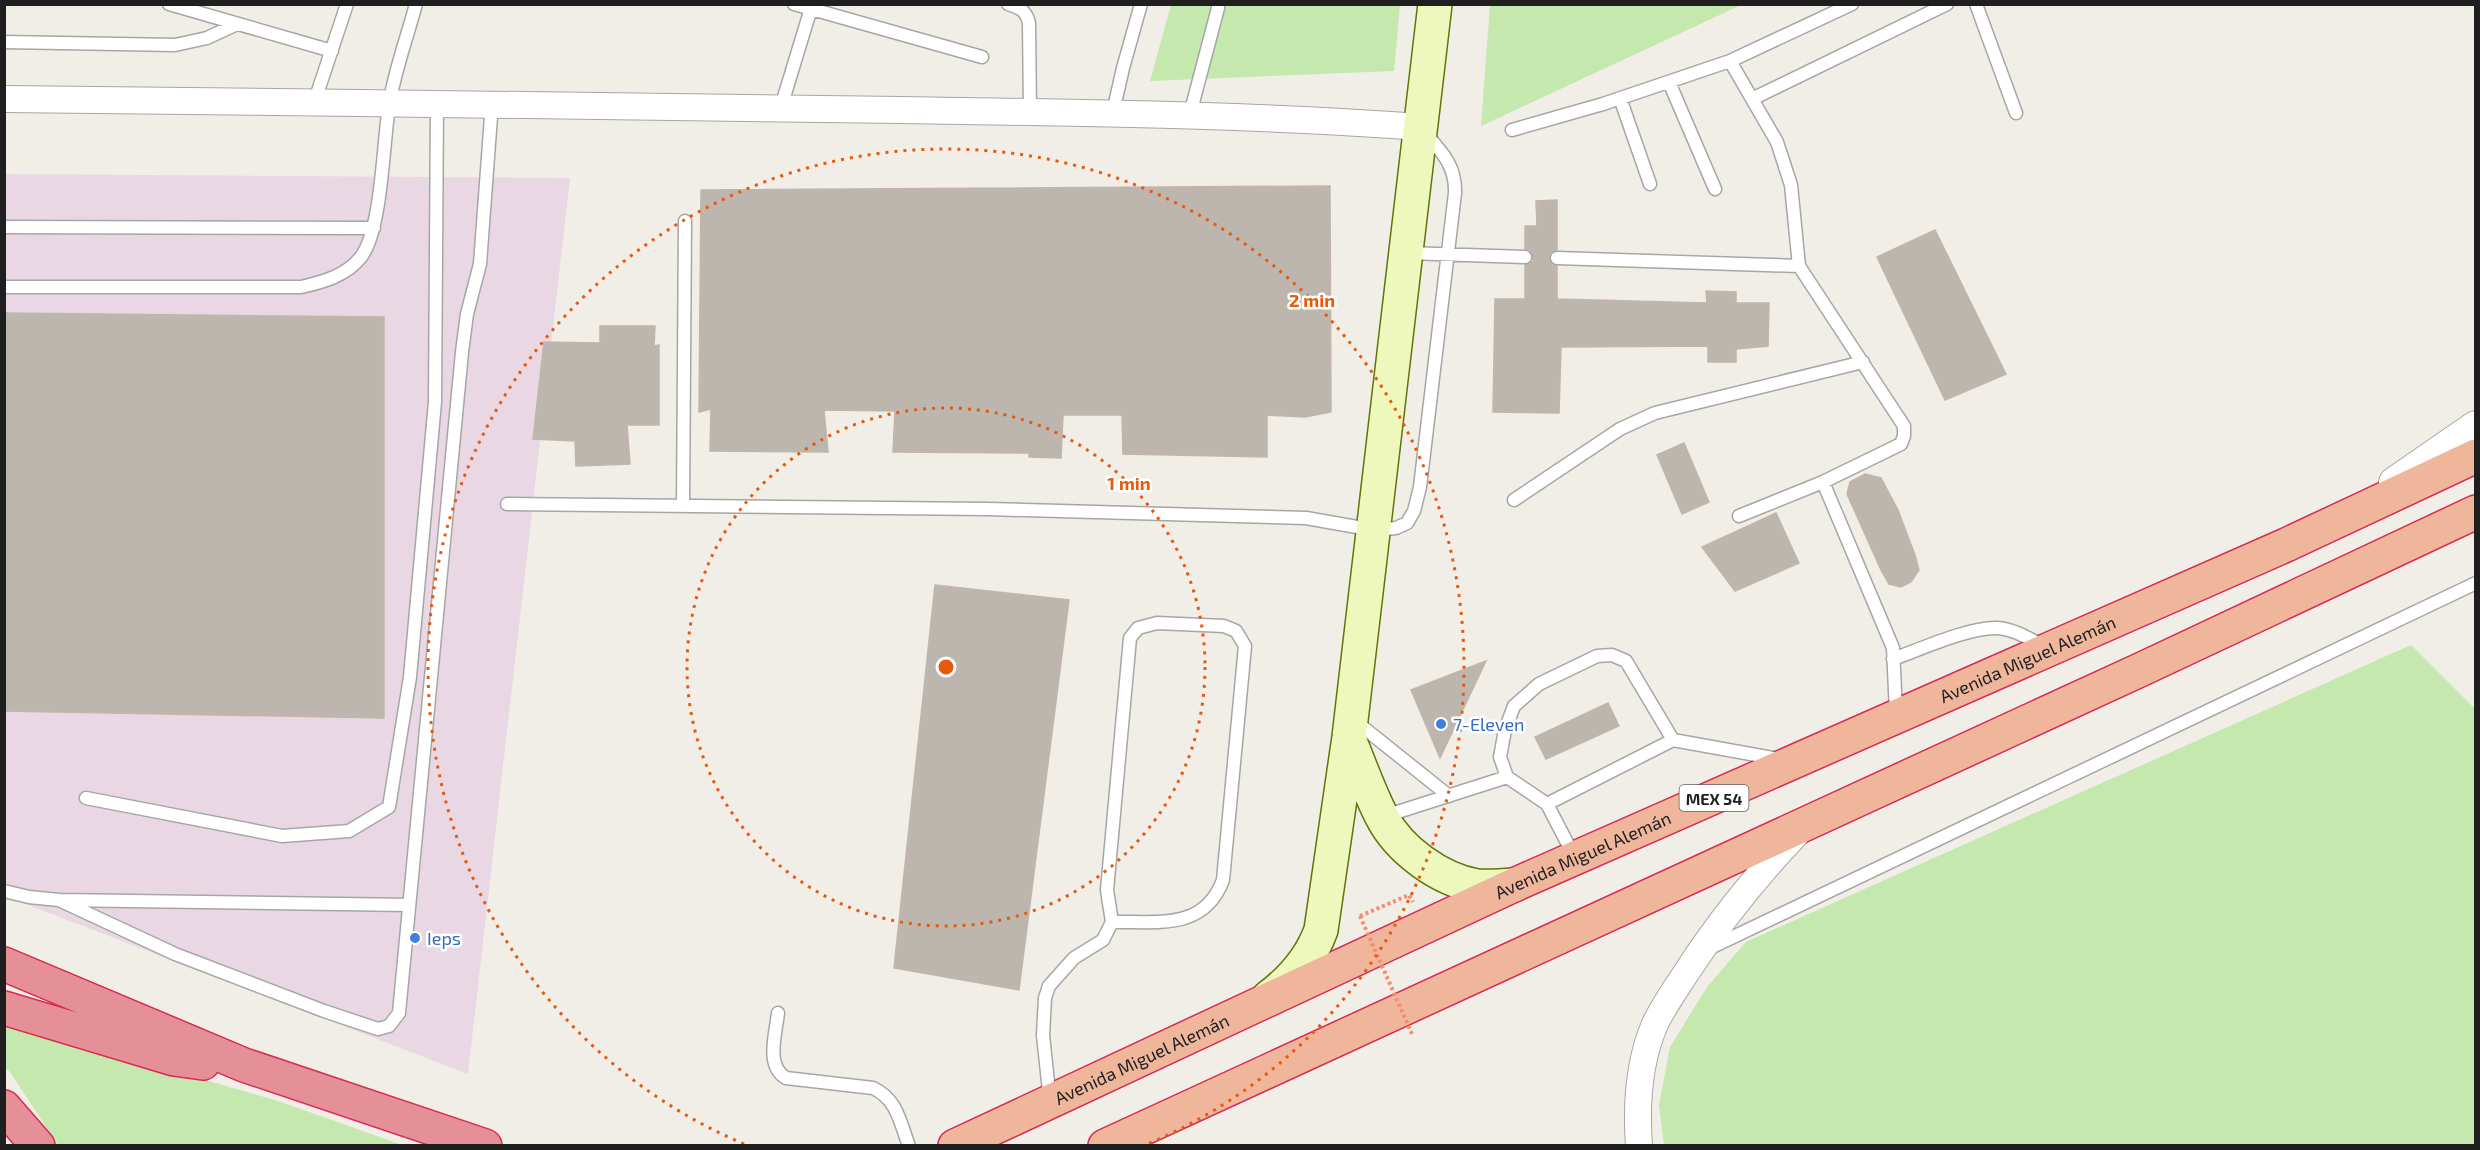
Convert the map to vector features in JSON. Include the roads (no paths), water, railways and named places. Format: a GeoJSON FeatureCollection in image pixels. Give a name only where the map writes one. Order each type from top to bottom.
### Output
{"type":"FeatureCollection","features":[{"type":"Feature","properties":{"kind":"highway","name":"Avenida Miguel Alemán"},"geometry":{"type":"LineString","coordinates":[[955,1146],[1514,885],[2286,545],[2475,456]]}},
{"type":"Feature","properties":{"kind":"highway"},"geometry":{"type":"LineString","coordinates":[[1105,1146],[2475,512]]}},
{"type":"Feature","properties":{"kind":"highway"},"geometry":{"type":"LineString","coordinates":[[4,964],[244,1065],[485,1146]]}},
{"type":"Feature","properties":{"kind":"highway"},"geometry":{"type":"LineString","coordinates":[[4,1008],[174,1059],[244,1065]]}},
{"type":"Feature","properties":{"kind":"highway"},"geometry":{"type":"LineString","coordinates":[[4,1107],[38,1146]]}},
{"type":"Feature","properties":{"kind":"main road"},"geometry":{"type":"LineString","coordinates":[[1258,1005],[1296,974],[1316,943],[1321,930],[1350,727],[1435,4]]}},
{"type":"Feature","properties":{"kind":"main road"},"geometry":{"type":"LineString","coordinates":[[1350,727],[1382,817],[1408,850],[1442,873],[1477,886],[1514,885]]}},
{"type":"Feature","properties":{"kind":"street"},"geometry":{"type":"LineString","coordinates":[[4,99],[1113,112],[1306,119],[1420,127]]}},
{"type":"Feature","properties":{"kind":"street"},"geometry":{"type":"LineString","coordinates":[[2286,545],[2369,500],[2475,427]]}},
{"type":"Feature","properties":{"kind":"street"},"geometry":{"type":"LineString","coordinates":[[1639,1146],[1636,1108],[1646,1053],[1655,1024],[1698,954],[1748,886],[1805,824]]}},
{"type":"Feature","properties":{"kind":"lane"},"geometry":{"type":"LineString","coordinates":[[169,4],[332,51]]}},
{"type":"Feature","properties":{"kind":"lane"},"geometry":{"type":"LineString","coordinates":[[314,103],[347,4]]}},
{"type":"Feature","properties":{"kind":"lane"},"geometry":{"type":"LineString","coordinates":[[4,287],[301,287],[326,282],[346,271],[360,258],[374,228],[389,103],[416,4]]}},
{"type":"Feature","properties":{"kind":"lane"},"geometry":{"type":"LineString","coordinates":[[794,4],[982,57]]}},
{"type":"Feature","properties":{"kind":"lane"},"geometry":{"type":"LineString","coordinates":[[1008,4],[1020,8],[1027,14],[1029,23],[1030,112]]}},
{"type":"Feature","properties":{"kind":"lane"},"geometry":{"type":"LineString","coordinates":[[1113,112],[1141,4]]}},
{"type":"Feature","properties":{"kind":"lane"},"geometry":{"type":"LineString","coordinates":[[1512,130],[1620,98],[1730,60],[1852,4]]}},
{"type":"Feature","properties":{"kind":"lane"},"geometry":{"type":"LineString","coordinates":[[1752,99],[1947,4]]}},
{"type":"Feature","properties":{"kind":"lane"},"geometry":{"type":"LineString","coordinates":[[1976,4],[2016,113]]}},
{"type":"Feature","properties":{"kind":"lane"},"geometry":{"type":"LineString","coordinates":[[781,108],[812,8]]}},
{"type":"Feature","properties":{"kind":"lane"},"geometry":{"type":"LineString","coordinates":[[1190,114],[1218,8]]}},
{"type":"Feature","properties":{"kind":"lane"},"geometry":{"type":"LineString","coordinates":[[4,42],[175,45],[207,38],[237,24]]}},
{"type":"Feature","properties":{"kind":"lane"},"geometry":{"type":"LineString","coordinates":[[1730,60],[1777,142],[1791,185],[1800,266],[1904,426],[1901,444],[1823,482],[1739,516]]}},
{"type":"Feature","properties":{"kind":"lane"},"geometry":{"type":"LineString","coordinates":[[1669,82],[1715,189]]}},
{"type":"Feature","properties":{"kind":"lane"},"geometry":{"type":"LineString","coordinates":[[1620,98],[1650,184]]}},
{"type":"Feature","properties":{"kind":"lane"},"geometry":{"type":"LineString","coordinates":[[86,798],[282,836],[349,831],[388,807],[410,677],[435,402],[437,103]]}},
{"type":"Feature","properties":{"kind":"lane"},"geometry":{"type":"LineString","coordinates":[[59,900],[175,954],[314,1008],[378,1029],[389,1026],[399,1013],[462,352],[467,314],[480,264],[492,103]]}},
{"type":"Feature","properties":{"kind":"lane"},"geometry":{"type":"LineString","coordinates":[[507,504],[987,509],[1306,518],[1374,530],[1396,528],[1407,524],[1414,511],[1420,487],[1455,193],[1454,173],[1441,150],[1420,127]]}},
{"type":"Feature","properties":{"kind":"lane"},"geometry":{"type":"LineString","coordinates":[[683,506],[685,221]]}},
{"type":"Feature","properties":{"kind":"lane"},"geometry":{"type":"LineString","coordinates":[[4,227],[374,228]]}},
{"type":"Feature","properties":{"kind":"lane"},"geometry":{"type":"LineString","coordinates":[[1406,253],[1525,257]]}},
{"type":"Feature","properties":{"kind":"lane"},"geometry":{"type":"LineString","coordinates":[[1557,258],[1800,266]]}},
{"type":"Feature","properties":{"kind":"lane"},"geometry":{"type":"LineString","coordinates":[[1514,500],[1620,429],[1655,413],[1863,362]]}},
{"type":"Feature","properties":{"kind":"lane"},"geometry":{"type":"LineString","coordinates":[[1823,482],[1893,648],[1896,718]]}},
{"type":"Feature","properties":{"kind":"lane"},"geometry":{"type":"LineString","coordinates":[[2439,530],[2458,527],[2475,528]]}},
{"type":"Feature","properties":{"kind":"lane"},"geometry":{"type":"LineString","coordinates":[[1698,954],[2475,583]]}},
{"type":"Feature","properties":{"kind":"lane"},"geometry":{"type":"LineString","coordinates":[[1050,1101],[1043,1035],[1045,998],[1049,986],[1074,958],[1103,940],[1112,922],[1107,890],[1130,638],[1138,628],[1156,623],[1224,626],[1236,631],[1245,645],[1223,880],[1218,895],[1201,911],[1179,921],[1112,922]]}},
{"type":"Feature","properties":{"kind":"lane"},"geometry":{"type":"LineString","coordinates":[[1893,659],[1983,629],[1999,628],[2017,633],[2049,650]]}},
{"type":"Feature","properties":{"kind":"lane"},"geometry":{"type":"LineString","coordinates":[[1575,858],[1547,804],[1507,777],[1500,757],[1505,730],[1514,706],[1539,684],[1604,655],[1626,661],[1673,740]]}},
{"type":"Feature","properties":{"kind":"lane"},"geometry":{"type":"LineString","coordinates":[[1350,727],[1449,796]]}},
{"type":"Feature","properties":{"kind":"lane"},"geometry":{"type":"LineString","coordinates":[[1547,804],[1673,740],[1795,762]]}},
{"type":"Feature","properties":{"kind":"lane"},"geometry":{"type":"LineString","coordinates":[[1382,817],[1507,777]]}},
{"type":"Feature","properties":{"kind":"lane"},"geometry":{"type":"LineString","coordinates":[[4,891],[29,897],[59,900],[409,905]]}},
{"type":"Feature","properties":{"kind":"lane"},"geometry":{"type":"LineString","coordinates":[[778,1013],[773,1063],[779,1074],[786,1078],[873,1088],[884,1093],[892,1100],[909,1146]]}},
{"type":"Feature","properties":{"kind":"place","name":"7-Eleven"},"geometry":{"type":"Point","coordinates":[1441,724]}},
{"type":"Feature","properties":{"kind":"place","name":"Ieps"},"geometry":{"type":"Point","coordinates":[415,938]}}]}
